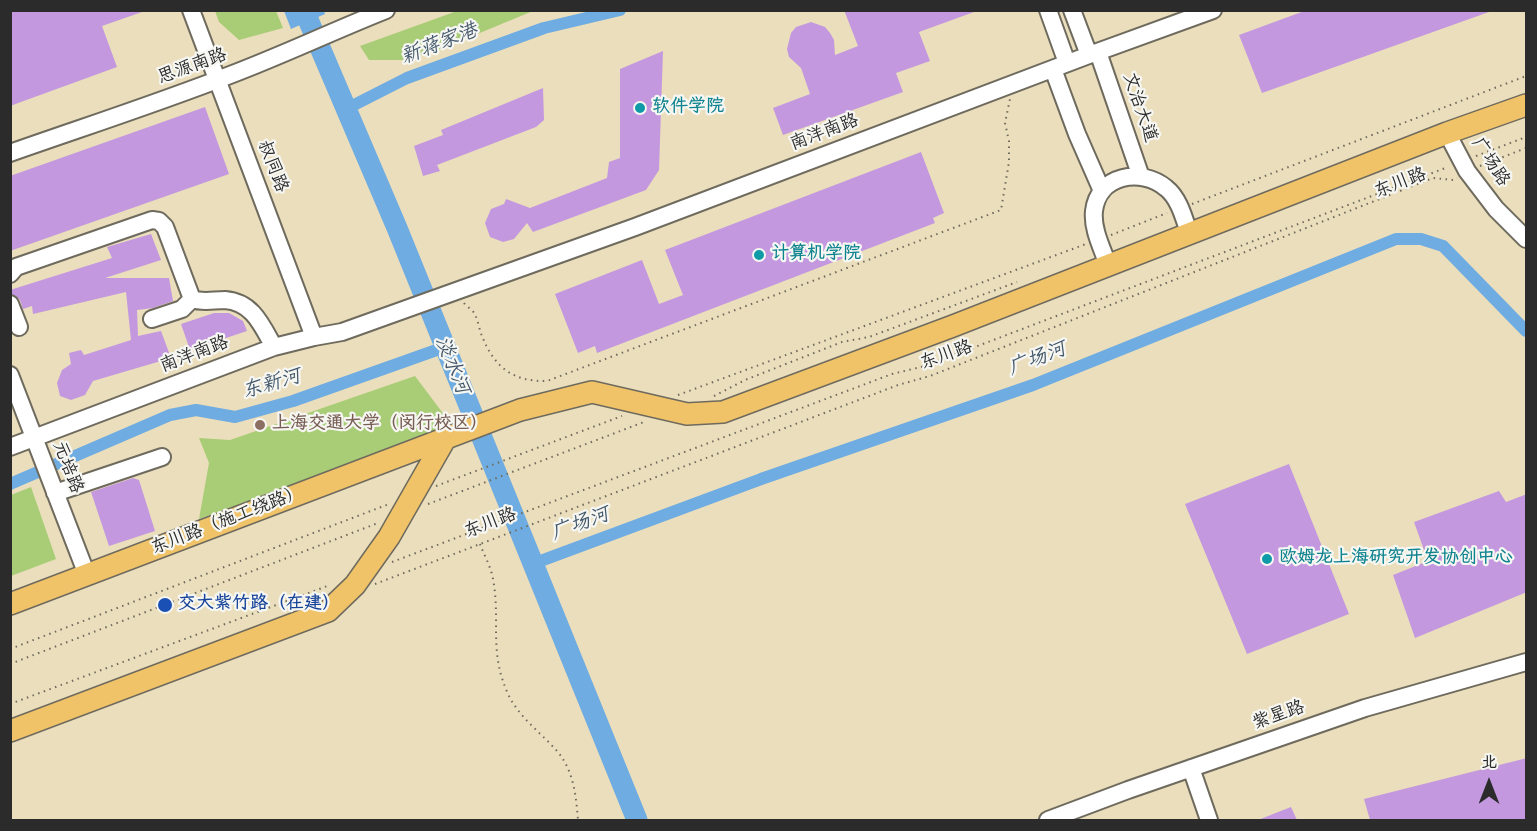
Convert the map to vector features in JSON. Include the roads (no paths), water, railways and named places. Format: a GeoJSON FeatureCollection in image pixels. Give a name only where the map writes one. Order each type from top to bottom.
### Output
{"type":"FeatureCollection","features":[{"type":"Feature","properties":{"kind":"main road","name":"东川路"},"geometry":{"type":"LineString","coordinates":[[520,410],[592,392],[649,413],[723,412],[952,326],[1447,132],[1527,105]]}},
{"type":"Feature","properties":{"kind":"main road","name":"东川路（施工绕路）"},"geometry":{"type":"LineString","coordinates":[[10,604],[520,410]]}},
{"type":"Feature","properties":{"kind":"main road"},"geometry":{"type":"LineString","coordinates":[[10,731],[328,611],[356,585],[389,537],[444,439]]}},
{"type":"Feature","properties":{"kind":"street","name":"叔同路"},"geometry":{"type":"LineString","coordinates":[[191,10],[314,336]]}},
{"type":"Feature","properties":{"kind":"street","name":"思源南路"},"geometry":{"type":"LineString","coordinates":[[10,153],[218,80],[386,10]]}},
{"type":"Feature","properties":{"kind":"street"},"geometry":{"type":"LineString","coordinates":[[1048,10],[1060,66],[1102,191]]}},
{"type":"Feature","properties":{"kind":"street","name":"文治大道"},"geometry":{"type":"LineString","coordinates":[[1072,10],[1093,54],[1141,177]]}},
{"type":"Feature","properties":{"kind":"street","name":"南洋南路"},"geometry":{"type":"LineString","coordinates":[[10,447],[36,445],[274,347],[314,336],[342,332],[454,293],[1213,10]]}},
{"type":"Feature","properties":{"kind":"street","name":"广场路"},"geometry":{"type":"LineString","coordinates":[[1447,132],[1464,166],[1496,209],[1527,239]]}},
{"type":"Feature","properties":{"kind":"street"},"geometry":{"type":"LineString","coordinates":[[1108,265],[1098,239],[1094,210],[1102,191],[1114,180],[1129,176],[1148,178],[1167,188],[1180,209],[1189,233]]}},
{"type":"Feature","properties":{"kind":"street"},"geometry":{"type":"LineString","coordinates":[[10,274],[16,267],[152,220],[159,221],[165,227],[192,299],[199,302],[225,300],[238,302],[250,309],[274,347]]}},
{"type":"Feature","properties":{"kind":"street"},"geometry":{"type":"LineString","coordinates":[[152,319],[182,309],[192,299]]}},
{"type":"Feature","properties":{"kind":"street"},"geometry":{"type":"LineString","coordinates":[[10,304],[19,327]]}},
{"type":"Feature","properties":{"kind":"street","name":"元培路"},"geometry":{"type":"LineString","coordinates":[[10,375],[87,575]]}},
{"type":"Feature","properties":{"kind":"street"},"geometry":{"type":"LineString","coordinates":[[53,487],[162,457]]}},
{"type":"Feature","properties":{"kind":"street","name":"紫星路"},"geometry":{"type":"LineString","coordinates":[[1048,820],[1365,708],[1527,662]]}},
{"type":"Feature","properties":{"kind":"street"},"geometry":{"type":"LineString","coordinates":[[1191,768],[1209,820]]}},
{"type":"Feature","properties":{"kind":"water"},"geometry":{"type":"Polygon","coordinates":[[[284,11],[324,11],[325,14],[291,29],[284,11]]]}},
{"type":"Feature","properties":{"kind":"waterway","name":"淡水河"},"geometry":{"type":"LineString","coordinates":[[304,10],[397,228],[637,820]]}},
{"type":"Feature","properties":{"kind":"waterway","name":"新蒋家港"},"geometry":{"type":"LineString","coordinates":[[346,109],[407,78],[544,28],[620,10]]}},
{"type":"Feature","properties":{"kind":"waterway","name":"广场河"},"geometry":{"type":"LineString","coordinates":[[532,564],[761,479],[1033,385],[1396,239],[1421,239],[1443,246],[1526,331]]}},
{"type":"Feature","properties":{"kind":"waterway","name":"东新河"},"geometry":{"type":"LineString","coordinates":[[10,484],[170,415],[196,410],[235,417],[293,401],[445,347]]}},
{"type":"Feature","properties":{"kind":"place","name":"软件学院"},"geometry":{"type":"Point","coordinates":[640,108]}},
{"type":"Feature","properties":{"kind":"place","name":"计算机学院"},"geometry":{"type":"Point","coordinates":[759,255]}},
{"type":"Feature","properties":{"kind":"place","name":"上海交通大学（闵行校区）"},"geometry":{"type":"Point","coordinates":[260,425]}},
{"type":"Feature","properties":{"kind":"place","name":"欧姆龙上海研究开发协创中心"},"geometry":{"type":"Point","coordinates":[1267,559]}},
{"type":"Feature","properties":{"kind":"place","name":"交大紫竹路（在建）"},"geometry":{"type":"Point","coordinates":[165,605]}}]}
